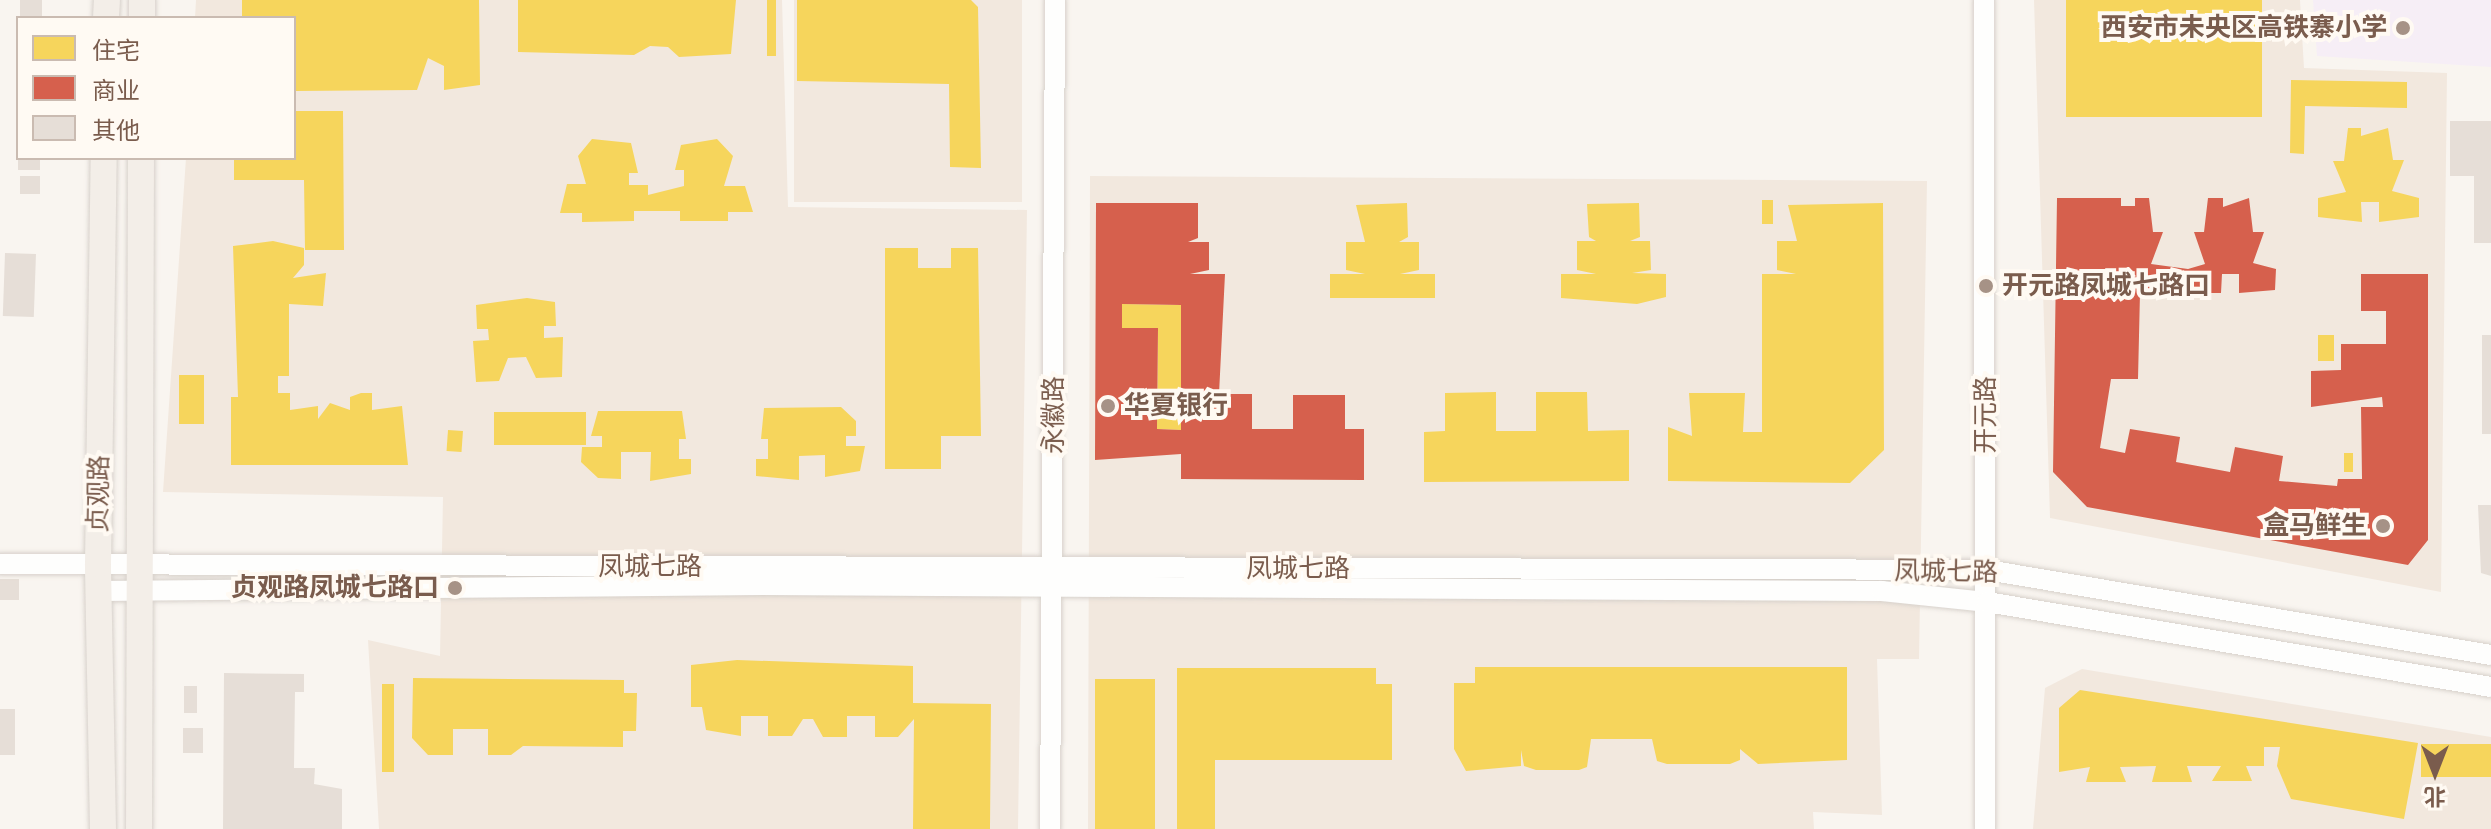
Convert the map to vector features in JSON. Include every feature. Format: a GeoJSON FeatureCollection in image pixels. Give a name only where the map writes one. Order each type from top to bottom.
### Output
{"type":"FeatureCollection","features":[{"type":"Feature","properties":{"kind":"main road","name":"贞观路"},"geometry":{"type":"LineString","coordinates":[[103,829],[98,564],[104,160]]}},
{"type":"Feature","properties":{"kind":"main road","name":"贞观路"},"geometry":{"type":"LineString","coordinates":[[139,829],[141,160]]}},
{"type":"Feature","properties":{"kind":"street","name":"永徽路"},"geometry":{"type":"LineString","coordinates":[[1050,829],[1054,569],[1055,0]]}},
{"type":"Feature","properties":{"kind":"street","name":"开元路"},"geometry":{"type":"LineString","coordinates":[[1984,0],[1985,829]]}},
{"type":"Feature","properties":{"kind":"street","name":"凤城七路"},"geometry":{"type":"LineString","coordinates":[[0,564],[1987,570],[2491,655]]}},
{"type":"Feature","properties":{"kind":"street","name":"凤城七路"},"geometry":{"type":"LineString","coordinates":[[100,591],[763,585],[1053,591],[1882,591],[1987,602],[2491,687]]}},
{"type":"Feature","properties":{"kind":"shaded area"},"geometry":{"type":"Polygon","coordinates":[[[196,0],[782,0],[788,207],[1027,210],[1018,829],[379,829],[368,640],[440,656],[443,497],[163,492],[186,160],[296,160],[296,16],[195,16],[196,0]]]}},
{"type":"Feature","properties":{"kind":"shaded area"},"geometry":{"type":"Polygon","coordinates":[[[794,0],[1022,0],[1022,202],[794,202],[794,0]]]}},
{"type":"Feature","properties":{"kind":"shaded area"},"geometry":{"type":"Polygon","coordinates":[[[2034,0],[2300,0],[2304,68],[2447,73],[2441,592],[2050,518],[2034,0]]]}},
{"type":"Feature","properties":{"kind":"shaded area","name":"西安市未央区高铁寨小学"},"geometry":{"type":"Polygon","coordinates":[[[2313,0],[2491,0],[2491,67],[2317,56],[2313,0]]]}},
{"type":"Feature","properties":{"kind":"shaded area"},"geometry":{"type":"Polygon","coordinates":[[[1090,176],[1927,181],[1919,659],[1877,659],[1882,815],[1813,812],[1814,829],[1088,829],[1090,176]]]}},
{"type":"Feature","properties":{"kind":"shaded area"},"geometry":{"type":"Polygon","coordinates":[[[2082,669],[2491,737],[2491,829],[2033,829],[2045,688],[2082,669]]]}},
{"type":"Feature","properties":{"kind":"building: 住宅"},"geometry":{"type":"Polygon","coordinates":[[[242,0],[479,0],[480,85],[444,90],[444,66],[428,58],[417,90],[296,91],[296,16],[242,16],[242,0]]]}},
{"type":"Feature","properties":{"kind":"building: 住宅"},"geometry":{"type":"Polygon","coordinates":[[[518,0],[736,0],[731,54],[679,57],[668,47],[650,46],[634,55],[518,52],[518,0]]]}},
{"type":"Feature","properties":{"kind":"building: 住宅"},"geometry":{"type":"Polygon","coordinates":[[[767,0],[776,0],[776,56],[767,56],[767,0]]]}},
{"type":"Feature","properties":{"kind":"building: 住宅"},"geometry":{"type":"Polygon","coordinates":[[[797,0],[971,0],[978,7],[981,168],[950,167],[949,84],[797,81],[797,0]]]}},
{"type":"Feature","properties":{"kind":"building: 住宅"},"geometry":{"type":"Polygon","coordinates":[[[2066,0],[2262,0],[2262,117],[2066,117],[2066,0]]]}},
{"type":"Feature","properties":{"kind":"building: 住宅"},"geometry":{"type":"Polygon","coordinates":[[[2291,80],[2407,82],[2407,108],[2305,106],[2304,154],[2290,153],[2291,80]]]}},
{"type":"Feature","properties":{"kind":"building: 住宅"},"geometry":{"type":"Polygon","coordinates":[[[296,111],[343,111],[344,250],[305,250],[304,180],[234,180],[234,160],[296,160],[296,111]]]}},
{"type":"Feature","properties":{"kind":"building: 住宅"},"geometry":{"type":"Polygon","coordinates":[[[2348,128],[2361,128],[2361,136],[2388,128],[2393,160],[2404,160],[2392,191],[2419,198],[2419,217],[2379,222],[2379,202],[2361,202],[2362,222],[2318,217],[2318,198],[2346,192],[2333,161],[2344,161],[2348,128]]]}},
{"type":"Feature","properties":{"kind":"building: 住宅"},"geometry":{"type":"Polygon","coordinates":[[[592,139],[631,143],[638,173],[629,173],[629,185],[648,185],[648,195],[684,186],[684,170],[675,170],[681,145],[717,139],[733,156],[724,186],[745,186],[753,212],[728,212],[728,221],[680,221],[680,211],[634,211],[634,221],[582,222],[582,213],[560,213],[567,184],[586,184],[578,156],[592,139]]]}},
{"type":"Feature","properties":{"kind":"building: 住宅"},"geometry":{"type":"Polygon","coordinates":[[[1762,200],[1773,200],[1773,224],[1762,224],[1762,200]]]}},
{"type":"Feature","properties":{"kind":"building: 住宅"},"geometry":{"type":"Polygon","coordinates":[[[1407,203],[1408,237],[1399,242],[1419,242],[1419,270],[1400,274],[1435,274],[1435,298],[1330,298],[1330,274],[1365,274],[1346,270],[1346,242],[1365,242],[1356,205],[1407,203]]]}},
{"type":"Feature","properties":{"kind":"building: 住宅"},"geometry":{"type":"Polygon","coordinates":[[[1639,203],[1640,237],[1630,241],[1650,241],[1651,270],[1632,273],[1666,274],[1666,297],[1637,304],[1561,298],[1561,274],[1596,274],[1577,270],[1577,241],[1596,241],[1589,237],[1587,204],[1639,203]]]}},
{"type":"Feature","properties":{"kind":"building: 住宅"},"geometry":{"type":"Polygon","coordinates":[[[1883,203],[1884,450],[1850,483],[1668,481],[1668,427],[1692,436],[1689,393],[1745,393],[1743,432],[1762,432],[1762,274],[1796,274],[1777,270],[1777,241],[1797,241],[1788,205],[1883,203]]]}},
{"type":"Feature","properties":{"kind":"building: 住宅"},"geometry":{"type":"Polygon","coordinates":[[[273,241],[304,248],[304,265],[293,278],[326,273],[323,306],[289,304],[289,376],[278,376],[278,393],[290,393],[290,410],[318,406],[318,419],[330,403],[350,410],[350,397],[361,393],[372,393],[372,410],[402,406],[408,465],[231,465],[231,397],[238,397],[233,246],[273,241]]]}},
{"type":"Feature","properties":{"kind":"building: 住宅"},"geometry":{"type":"Polygon","coordinates":[[[885,248],[918,248],[918,268],[951,268],[951,248],[978,248],[981,436],[941,436],[941,469],[885,469],[885,248]]]}},
{"type":"Feature","properties":{"kind":"building: 住宅"},"geometry":{"type":"Polygon","coordinates":[[[527,298],[555,302],[556,326],[544,326],[544,338],[563,337],[562,377],[536,378],[526,357],[508,358],[499,381],[476,382],[473,341],[489,340],[488,329],[477,329],[476,305],[527,298]]]}},
{"type":"Feature","properties":{"kind":"building: 住宅"},"geometry":{"type":"Polygon","coordinates":[[[1122,304],[1181,305],[1181,430],[1157,429],[1158,328],[1122,328],[1122,304]]]}},
{"type":"Feature","properties":{"kind":"building: 住宅"},"geometry":{"type":"Polygon","coordinates":[[[2318,335],[2334,335],[2334,361],[2318,361],[2318,335]]]}},
{"type":"Feature","properties":{"kind":"building: 住宅"},"geometry":{"type":"Polygon","coordinates":[[[179,375],[204,375],[204,424],[179,424],[179,375]]]}},
{"type":"Feature","properties":{"kind":"building: 住宅"},"geometry":{"type":"Polygon","coordinates":[[[1496,392],[1496,431],[1536,431],[1536,392],[1587,392],[1588,431],[1629,430],[1629,481],[1424,482],[1424,432],[1445,431],[1445,393],[1496,392]]]}},
{"type":"Feature","properties":{"kind":"building: 住宅"},"geometry":{"type":"Polygon","coordinates":[[[841,407],[856,421],[856,436],[846,436],[846,446],[865,446],[860,471],[825,477],[825,455],[799,456],[799,480],[756,476],[756,459],[768,459],[768,439],[761,439],[764,408],[841,407]]]}},
{"type":"Feature","properties":{"kind":"building: 住宅"},"geometry":{"type":"Polygon","coordinates":[[[598,411],[682,411],[686,439],[679,439],[679,459],[691,459],[691,474],[650,481],[651,452],[621,452],[621,479],[598,478],[581,462],[582,447],[602,447],[602,436],[591,436],[598,411]]]}},
{"type":"Feature","properties":{"kind":"building: 住宅"},"geometry":{"type":"Polygon","coordinates":[[[494,412],[586,412],[586,445],[494,445],[494,412]]]}},
{"type":"Feature","properties":{"kind":"building: 住宅"},"geometry":{"type":"Polygon","coordinates":[[[448,430],[463,431],[461,452],[447,451],[448,430]]]}},
{"type":"Feature","properties":{"kind":"building: 住宅"},"geometry":{"type":"Polygon","coordinates":[[[2344,453],[2353,453],[2353,472],[2344,472],[2344,453]]]}},
{"type":"Feature","properties":{"kind":"building: 住宅"},"geometry":{"type":"Polygon","coordinates":[[[737,660],[913,666],[913,703],[991,704],[990,829],[913,829],[914,719],[898,737],[875,737],[875,716],[847,716],[847,737],[823,737],[813,719],[803,719],[792,736],[768,736],[768,716],[741,716],[741,736],[706,730],[702,707],[691,707],[691,665],[737,660]]]}},
{"type":"Feature","properties":{"kind":"building: 住宅"},"geometry":{"type":"Polygon","coordinates":[[[1475,667],[1847,667],[1847,760],[1758,764],[1740,749],[1740,760],[1730,764],[1667,764],[1657,761],[1652,739],[1591,739],[1587,767],[1579,770],[1536,770],[1524,766],[1521,750],[1521,766],[1466,771],[1454,749],[1454,683],[1475,683],[1475,667]]]}},
{"type":"Feature","properties":{"kind":"building: 住宅"},"geometry":{"type":"Polygon","coordinates":[[[1177,668],[1376,668],[1376,684],[1392,684],[1392,760],[1215,760],[1215,829],[1177,829],[1177,668]]]}},
{"type":"Feature","properties":{"kind":"building: 住宅"},"geometry":{"type":"Polygon","coordinates":[[[413,678],[624,680],[624,693],[637,693],[636,731],[623,731],[623,747],[523,746],[511,755],[488,755],[488,729],[453,729],[453,755],[428,755],[412,738],[413,678]]]}},
{"type":"Feature","properties":{"kind":"building: 住宅"},"geometry":{"type":"Polygon","coordinates":[[[1095,679],[1155,679],[1155,829],[1095,829],[1095,679]]]}},
{"type":"Feature","properties":{"kind":"building: 住宅"},"geometry":{"type":"Polygon","coordinates":[[[382,684],[394,684],[394,772],[382,772],[382,684]]]}},
{"type":"Feature","properties":{"kind":"building: 住宅"},"geometry":{"type":"Polygon","coordinates":[[[2080,690],[2418,743],[2404,819],[2291,799],[2277,766],[2280,747],[2264,747],[2264,766],[2246,766],[2252,781],[2212,781],[2221,766],[2187,766],[2192,782],[2152,782],[2156,766],[2120,767],[2126,782],[2086,782],[2090,767],[2059,772],[2059,708],[2080,690]]]}},
{"type":"Feature","properties":{"kind":"building: 住宅"},"geometry":{"type":"Polygon","coordinates":[[[2421,744],[2491,744],[2491,777],[2421,777],[2421,744]]]}},
{"type":"Feature","properties":{"kind":"building: 商业"},"geometry":{"type":"Polygon","coordinates":[[[2057,198],[2121,198],[2121,206],[2135,206],[2135,198],[2149,198],[2153,232],[2163,232],[2151,264],[2188,269],[2205,264],[2194,232],[2204,232],[2208,198],[2223,198],[2223,207],[2249,198],[2253,232],[2264,232],[2253,263],[2276,269],[2275,290],[2239,293],[2239,274],[2222,274],[2221,293],[2140,293],[2138,379],[2111,379],[2100,448],[2125,453],[2130,429],[2180,437],[2176,462],[2230,472],[2235,447],[2283,456],[2279,481],[2337,486],[2338,479],[2362,479],[2361,407],[2383,407],[2382,397],[2311,407],[2311,371],[2341,370],[2341,344],[2386,344],[2386,311],[2361,311],[2361,274],[2428,274],[2428,540],[2408,565],[2087,507],[2053,472],[2057,198]]]}},
{"type":"Feature","properties":{"kind":"building: 商业"},"geometry":{"type":"Polygon","coordinates":[[[1096,203],[1198,203],[1198,238],[1188,242],[1209,242],[1209,270],[1190,274],[1225,274],[1219,394],[1252,394],[1252,429],[1293,429],[1293,395],[1345,395],[1345,429],[1364,429],[1364,480],[1181,479],[1181,454],[1095,460],[1096,203]],[[1122,304],[1122,328],[1158,328],[1157,429],[1181,430],[1181,305],[1122,304]]]}},
{"type":"Feature","properties":{"kind":"building: 其他"},"geometry":{"type":"Polygon","coordinates":[[[20,0],[42,0],[42,16],[20,16],[20,0]]]}},
{"type":"Feature","properties":{"kind":"building: 其他"},"geometry":{"type":"Polygon","coordinates":[[[2450,121],[2491,121],[2491,243],[2474,243],[2474,176],[2450,176],[2450,121]]]}},
{"type":"Feature","properties":{"kind":"building: 其他"},"geometry":{"type":"Polygon","coordinates":[[[18,160],[40,160],[40,170],[18,170],[18,160]]]}},
{"type":"Feature","properties":{"kind":"building: 其他"},"geometry":{"type":"Polygon","coordinates":[[[20,176],[40,176],[40,194],[20,194],[20,176]]]}},
{"type":"Feature","properties":{"kind":"building: 其他"},"geometry":{"type":"Polygon","coordinates":[[[5,253],[36,254],[34,317],[3,316],[5,253]]]}},
{"type":"Feature","properties":{"kind":"building: 其他"},"geometry":{"type":"Polygon","coordinates":[[[2482,335],[2491,335],[2491,434],[2482,434],[2482,335]]]}},
{"type":"Feature","properties":{"kind":"building: 其他"},"geometry":{"type":"Polygon","coordinates":[[[2478,505],[2491,505],[2491,576],[2481,573],[2478,505]]]}},
{"type":"Feature","properties":{"kind":"building: 其他"},"geometry":{"type":"Polygon","coordinates":[[[0,579],[19,579],[19,600],[0,600],[0,579]]]}},
{"type":"Feature","properties":{"kind":"building: 其他"},"geometry":{"type":"Polygon","coordinates":[[[224,673],[304,674],[304,692],[295,692],[294,768],[315,768],[314,784],[342,789],[342,829],[223,829],[224,673]]]}},
{"type":"Feature","properties":{"kind":"building: 其他"},"geometry":{"type":"Polygon","coordinates":[[[184,686],[197,686],[197,713],[184,713],[184,686]]]}},
{"type":"Feature","properties":{"kind":"building: 其他"},"geometry":{"type":"Polygon","coordinates":[[[0,709],[15,709],[15,755],[0,755],[0,709]]]}},
{"type":"Feature","properties":{"kind":"building: 其他"},"geometry":{"type":"Polygon","coordinates":[[[183,728],[203,728],[203,753],[183,753],[183,728]]]}},
{"type":"Feature","properties":{"kind":"place","name":"西安市未央区高铁寨小学"},"geometry":{"type":"Point","coordinates":[2403,28]}},
{"type":"Feature","properties":{"kind":"place","name":"开元路凤城七路口"},"geometry":{"type":"Point","coordinates":[1986,286]}},
{"type":"Feature","properties":{"kind":"place","name":"华夏银行"},"geometry":{"type":"Point","coordinates":[1108,406]}},
{"type":"Feature","properties":{"kind":"place","name":"盒马鲜生"},"geometry":{"type":"Point","coordinates":[2383,526]}},
{"type":"Feature","properties":{"kind":"place","name":"贞观路凤城七路口"},"geometry":{"type":"Point","coordinates":[455,588]}}]}
